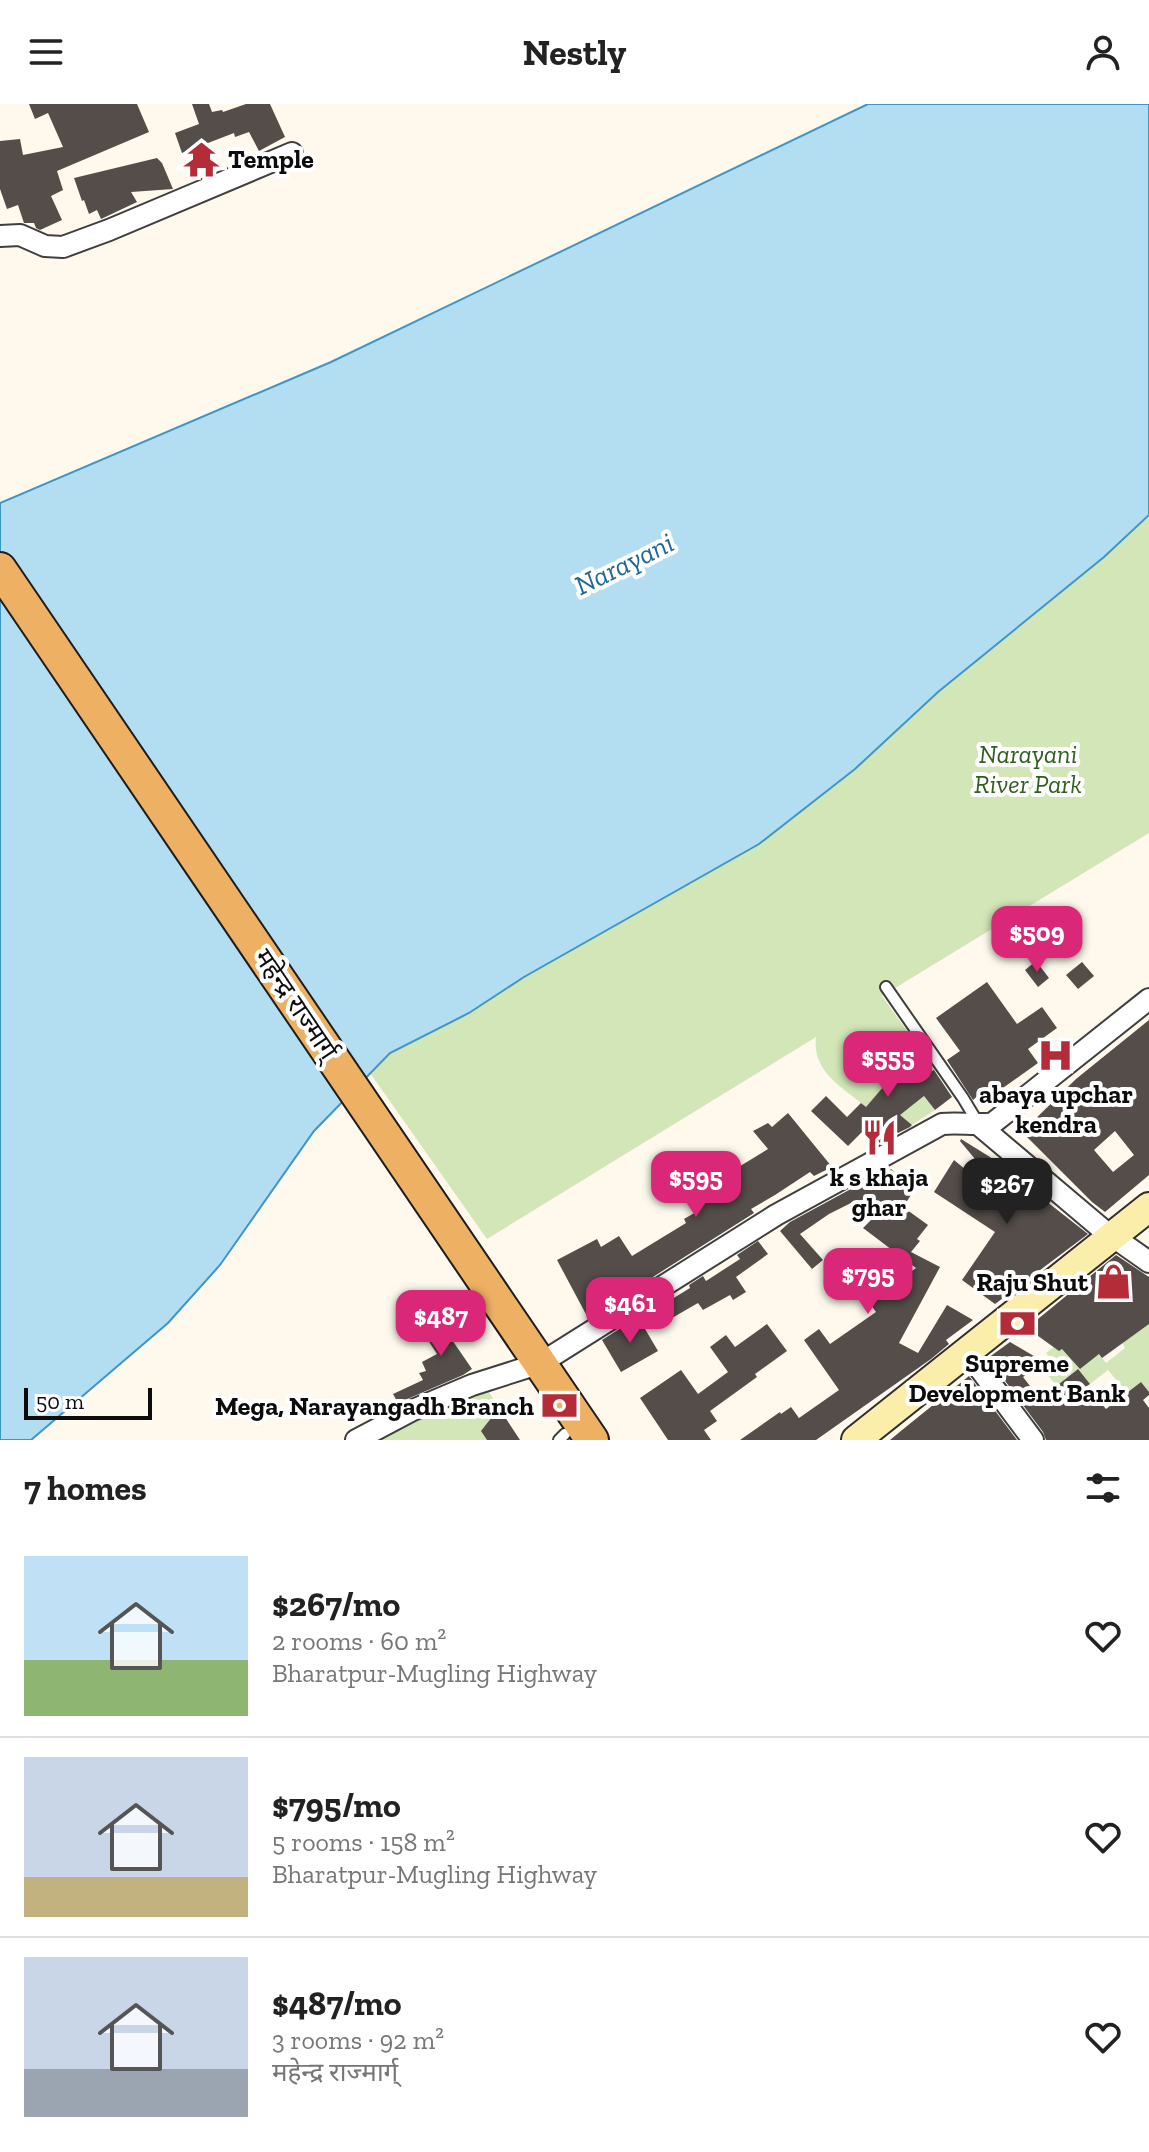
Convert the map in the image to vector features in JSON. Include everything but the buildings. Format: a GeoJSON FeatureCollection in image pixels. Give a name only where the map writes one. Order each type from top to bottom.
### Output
{"type":"FeatureCollection","features":[{"type":"Feature","properties":{"kind":"highway","name":"महेन्द्र राज्मार्ग्"},"geometry":{"type":"LineString","coordinates":[[0,569],[541,1363],[572,1438]]}},
{"type":"Feature","properties":{"kind":"main road"},"geometry":{"type":"LineString","coordinates":[[856,1440],[1149,1207]]}},
{"type":"Feature","properties":{"kind":"street"},"geometry":{"type":"LineString","coordinates":[[0,236],[20,235],[45,246],[63,247],[292,153]]}},
{"type":"Feature","properties":{"kind":"street"},"geometry":{"type":"LineString","coordinates":[[356,1440],[413,1410],[472,1385],[541,1363],[776,1215],[942,1124],[993,1123],[1149,999]]}},
{"type":"Feature","properties":{"kind":"street"},"geometry":{"type":"LineString","coordinates":[[979,1125],[1112,1236],[1149,1262]]}},
{"type":"Feature","properties":{"kind":"street"},"geometry":{"type":"LineString","coordinates":[[968,1353],[1033,1440]]}},
{"type":"Feature","properties":{"kind":"lane"},"geometry":{"type":"LineString","coordinates":[[886,987],[979,1125]]}},
{"type":"Feature","properties":{"kind":"green space","name":"Narayani River Park"},"geometry":{"type":"Polygon","coordinates":[[[1149,515],[1149,833],[882,996],[935,1070],[900,1098],[909,1108],[924,1096],[935,1110],[912,1125],[876,1096],[866,1107],[823,1069],[816,1049],[816,1037],[487,1239],[370,1073],[390,1053],[469,1013],[524,977],[759,844],[855,769],[938,692],[1104,557],[1149,515]]]}},
{"type":"Feature","properties":{"kind":"green space"},"geometry":{"type":"Polygon","coordinates":[[[1149,1323],[1149,1392],[1141,1382],[1127,1393],[1108,1370],[1090,1384],[1077,1369],[1057,1386],[1039,1365],[1050,1358],[1046,1353],[1058,1344],[1091,1360],[1099,1354],[1106,1363],[1125,1348],[1122,1342],[1149,1323]]]}},
{"type":"Feature","properties":{"kind":"green space"},"geometry":{"type":"Polygon","coordinates":[[[487,1389],[499,1408],[482,1431],[487,1440],[374,1440],[444,1407],[487,1389]]]}},
{"type":"Feature","properties":{"kind":"water","name":"Narayani"},"geometry":{"type":"Polygon","coordinates":[[[868,104],[1149,104],[1149,515],[1104,557],[938,692],[855,769],[759,844],[524,977],[469,1013],[390,1053],[314,1131],[220,1265],[168,1323],[31,1440],[0,1440],[0,503],[331,362],[868,104]]]}},
{"type":"Feature","properties":{"kind":"place","name":"Temple"},"geometry":{"type":"Point","coordinates":[202,159]}},
{"type":"Feature","properties":{"kind":"place","name":"abaya upchar kendra"},"geometry":{"type":"Point","coordinates":[1056,1055]}},
{"type":"Feature","properties":{"kind":"place","name":"k s khaja ghar"},"geometry":{"type":"Point","coordinates":[879,1138]}},
{"type":"Feature","properties":{"kind":"place","name":"Raju Shut"},"geometry":{"type":"Point","coordinates":[1114,1282]}},
{"type":"Feature","properties":{"kind":"place","name":"Supreme Development Bank"},"geometry":{"type":"Point","coordinates":[1017,1324]}},
{"type":"Feature","properties":{"kind":"place","name":"Mega, Narayangadh Branch"},"geometry":{"type":"Point","coordinates":[560,1406]}}]}
